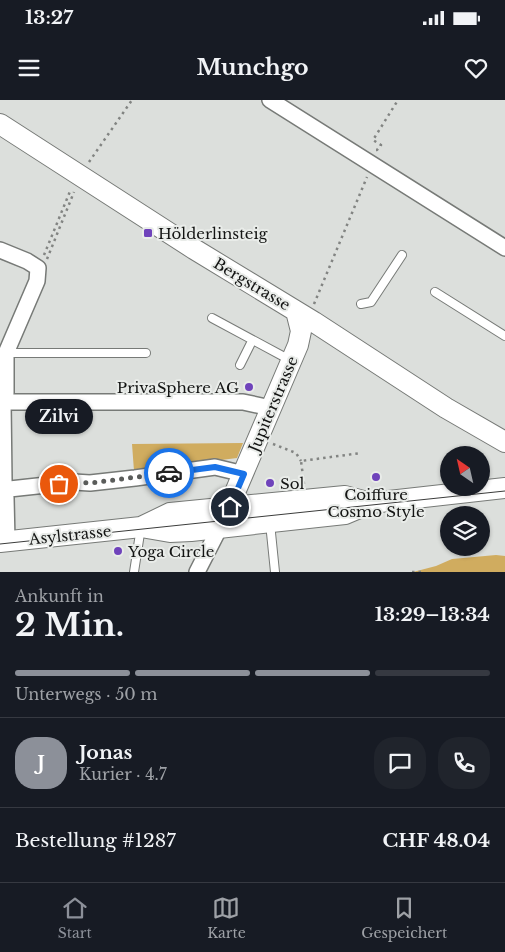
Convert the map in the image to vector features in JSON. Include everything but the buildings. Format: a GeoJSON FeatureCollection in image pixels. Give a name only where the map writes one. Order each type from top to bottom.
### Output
{"type":"FeatureCollection","features":[{"type":"Feature","properties":{"kind":"main road","name":"Bergstrasse"},"geometry":{"type":"LineString","coordinates":[[0,124],[194,249],[304,309],[334,336],[446,408],[505,442]]}},
{"type":"Feature","properties":{"kind":"main road","name":"Jupiterstrasse"},"geometry":{"type":"LineString","coordinates":[[220,527],[295,353],[304,309]]}},
{"type":"Feature","properties":{"kind":"main road","name":"Jupiterstrasse"},"geometry":{"type":"LineString","coordinates":[[295,353],[314,339],[334,336]]}},
{"type":"Feature","properties":{"kind":"main road","name":"Asylstrasse"},"geometry":{"type":"LineString","coordinates":[[4,542],[141,527],[170,532],[345,514],[371,503],[505,488]]}},
{"type":"Feature","properties":{"kind":"main road","name":"Asylstrasse"},"geometry":{"type":"LineString","coordinates":[[141,527],[170,513],[345,496],[371,503]]}},
{"type":"Feature","properties":{"kind":"street"},"geometry":{"type":"LineString","coordinates":[[270,100],[505,248]]}},
{"type":"Feature","properties":{"kind":"street"},"geometry":{"type":"LineString","coordinates":[[0,250],[38,268],[37,281],[3,353],[6,393],[2,402],[4,542]]}},
{"type":"Feature","properties":{"kind":"street"},"geometry":{"type":"LineString","coordinates":[[2,402],[243,402],[271,408]]}},
{"type":"Feature","properties":{"kind":"street"},"geometry":{"type":"LineString","coordinates":[[2,490],[74,482],[90,483],[215,467],[244,474]]}},
{"type":"Feature","properties":{"kind":"street","name":"Jupiterstrasse"},"geometry":{"type":"LineString","coordinates":[[197,572],[220,527]]}},
{"type":"Feature","properties":{"kind":"lane"},"geometry":{"type":"LineString","coordinates":[[361,304],[371,302],[402,255]]}},
{"type":"Feature","properties":{"kind":"lane"},"geometry":{"type":"LineString","coordinates":[[435,292],[505,336]]}},
{"type":"Feature","properties":{"kind":"lane"},"geometry":{"type":"LineString","coordinates":[[212,318],[252,341],[295,353]]}},
{"type":"Feature","properties":{"kind":"lane"},"geometry":{"type":"LineString","coordinates":[[240,365],[252,341]]}},
{"type":"Feature","properties":{"kind":"lane"},"geometry":{"type":"LineString","coordinates":[[3,353],[146,352]]}},
{"type":"Feature","properties":{"kind":"lane"},"geometry":{"type":"LineString","coordinates":[[270,522],[275,572]]}},
{"type":"Feature","properties":{"kind":"lane"},"geometry":{"type":"LineString","coordinates":[[134,572],[141,527]]}},
{"type":"Feature","properties":{"kind":"path"},"geometry":{"type":"LineString","coordinates":[[88,163],[132,100]]}},
{"type":"Feature","properties":{"kind":"path"},"geometry":{"type":"LineString","coordinates":[[375,149],[378,150],[380,145],[373,140],[398,100]]}},
{"type":"Feature","properties":{"kind":"path"},"geometry":{"type":"LineString","coordinates":[[304,309],[367,179]]}},
{"type":"Feature","properties":{"kind":"path"},"geometry":{"type":"LineString","coordinates":[[45,262],[76,187]]}},
{"type":"Feature","properties":{"kind":"path"},"geometry":{"type":"LineString","coordinates":[[43,257],[70,190]]}},
{"type":"Feature","properties":{"kind":"path"},"geometry":{"type":"LineString","coordinates":[[266,442],[296,453],[300,461],[306,500]]}},
{"type":"Feature","properties":{"kind":"path"},"geometry":{"type":"LineString","coordinates":[[300,461],[362,453]]}},
{"type":"Feature","properties":{"kind":"path"},"geometry":{"type":"LineString","coordinates":[[412,572],[422,572]]}},
{"type":"Feature","properties":{"kind":"shaded area"},"geometry":{"type":"Polygon","coordinates":[[[243,443],[237,458],[134,471],[132,444],[243,443]]]}},
{"type":"Feature","properties":{"kind":"shaded area"},"geometry":{"type":"Polygon","coordinates":[[[505,556],[505,572],[413,572],[436,566],[452,559],[505,556]]]}},
{"type":"Feature","properties":{"kind":"tram line"},"geometry":{"type":"LineString","coordinates":[[0,544],[505,491]]}},
{"type":"Feature","properties":{"kind":"way so far"},"geometry":{"type":"LineString","coordinates":[[59,484],[74,482],[90,483],[169,473]]}},
{"type":"Feature","properties":{"kind":"place","name":"Hölderlinsteig"},"geometry":{"type":"Point","coordinates":[148,233]}},
{"type":"Feature","properties":{"kind":"place","name":"PrivaSphere AG"},"geometry":{"type":"Point","coordinates":[249,387]}},
{"type":"Feature","properties":{"kind":"place","name":"Coiffure Cosmo Style"},"geometry":{"type":"Point","coordinates":[376,477]}},
{"type":"Feature","properties":{"kind":"place","name":"Sol"},"geometry":{"type":"Point","coordinates":[270,483]}},
{"type":"Feature","properties":{"kind":"place","name":"Zilvi"},"geometry":{"type":"Point","coordinates":[59,484]}},
{"type":"Feature","properties":{"kind":"place","name":"Yoga Circle"},"geometry":{"type":"Point","coordinates":[118,551]}},
{"type":"Feature","properties":{"kind":"route"},"geometry":{"type":"LineString","coordinates":[[169,473],[215,467],[244,474],[230,507]]}}]}
